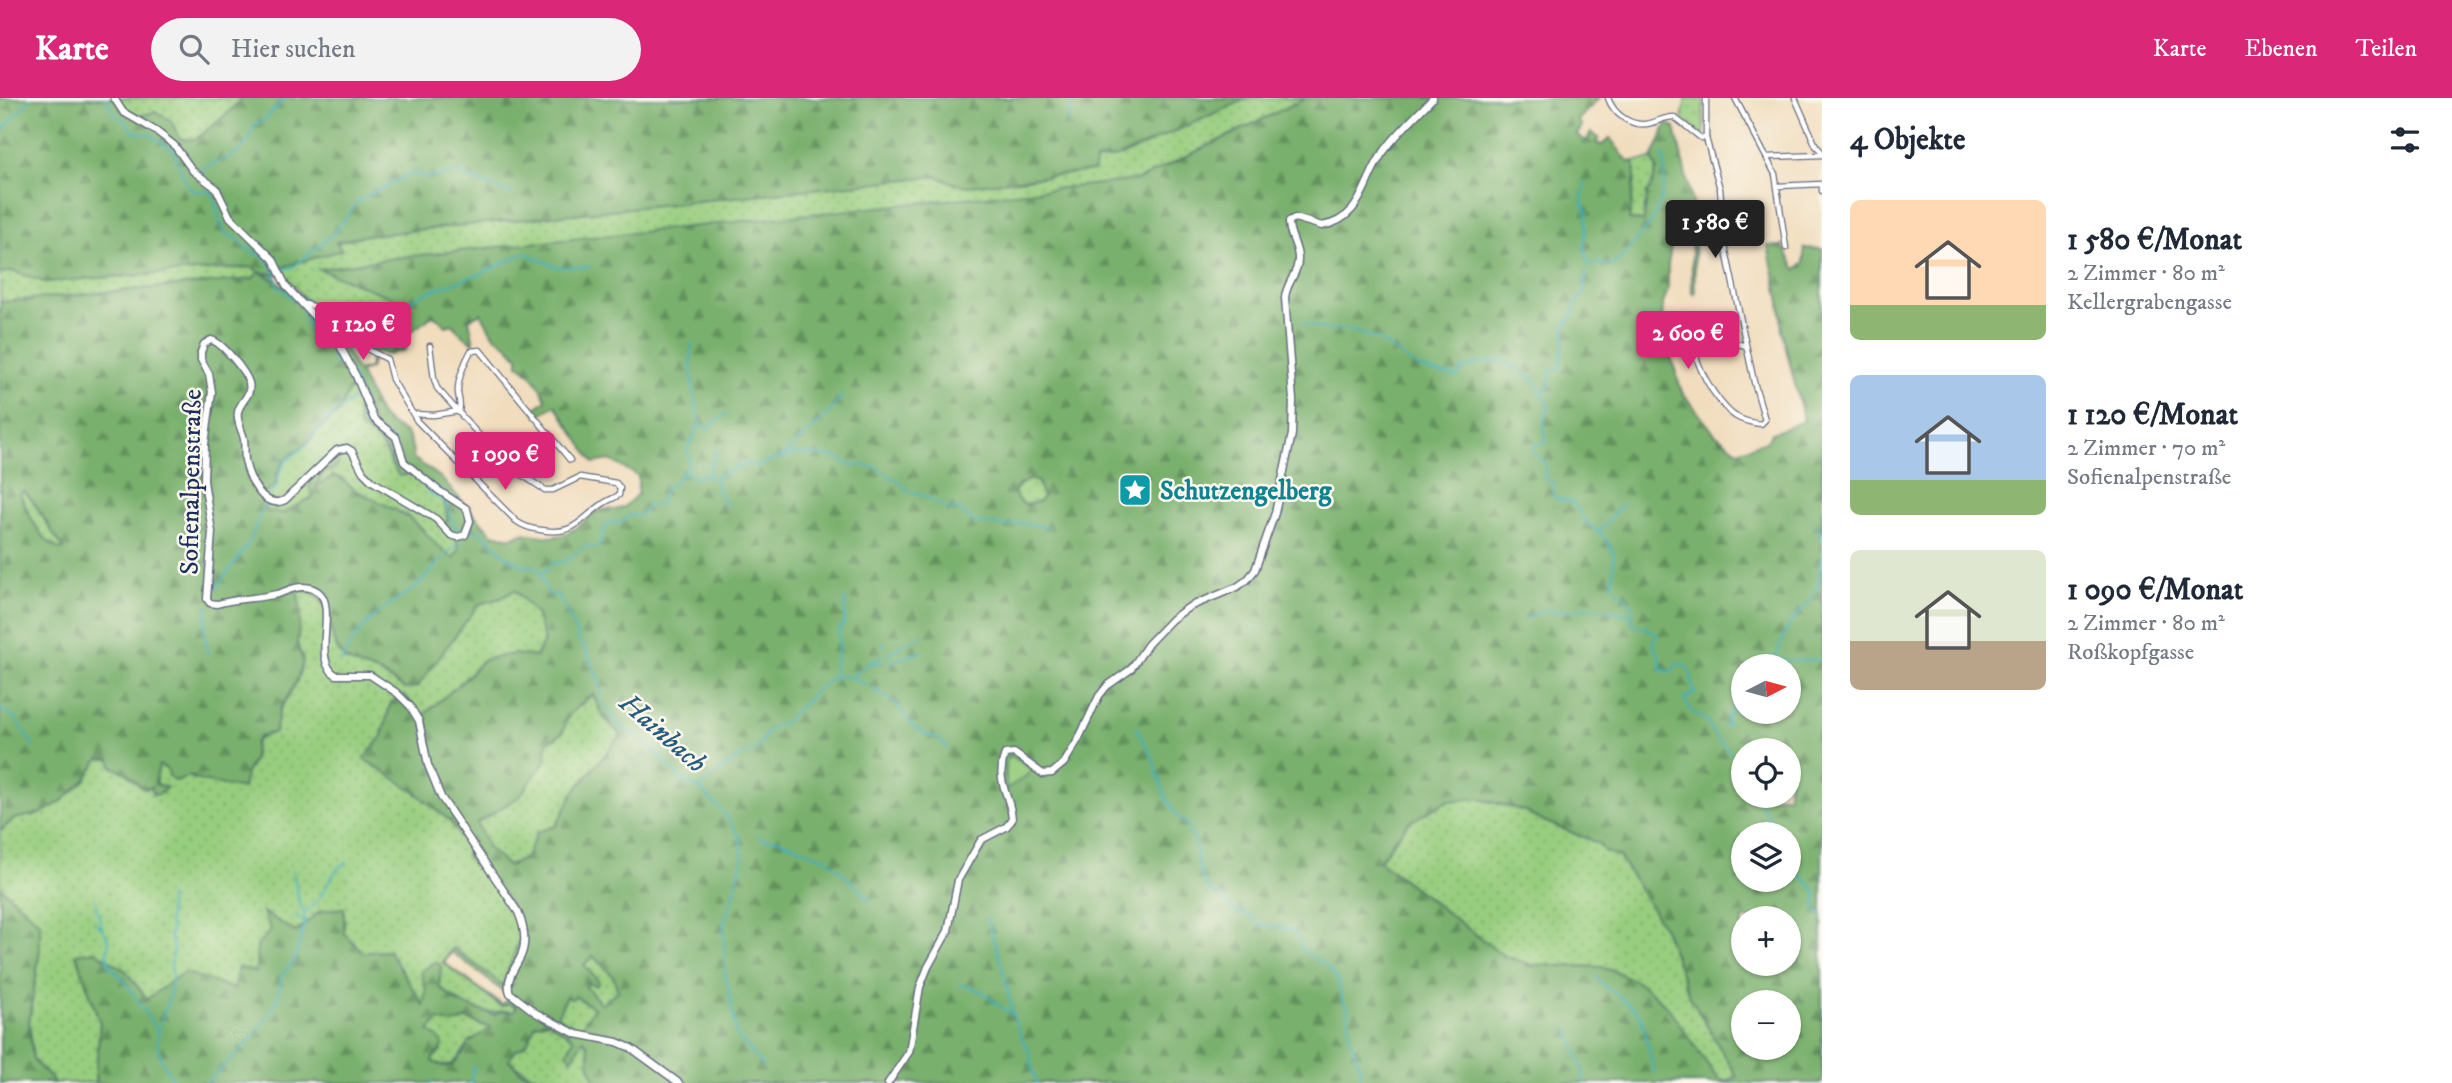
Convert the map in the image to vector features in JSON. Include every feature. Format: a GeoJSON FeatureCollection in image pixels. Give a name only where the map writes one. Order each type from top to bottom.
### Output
{"type":"FeatureCollection","features":[{"type":"Feature","properties":{"kind":"street","name":"Sofienalpenstraße"},"geometry":{"type":"LineString","coordinates":[[114,98],[123,112],[171,142],[193,171],[216,188],[230,217],[274,259],[284,283],[339,344],[356,376],[373,419],[396,437],[404,461],[438,490],[466,506],[470,515],[468,530],[458,537],[452,536],[436,519],[372,481],[363,472],[352,451],[346,448],[337,450],[285,500],[279,503],[270,502],[258,490],[247,466],[238,419],[239,408],[250,390],[247,378],[219,343],[211,340],[202,347],[201,360],[209,374],[212,392],[205,444],[204,481],[212,532],[206,594],[209,601],[217,604],[274,595],[299,587],[311,588],[320,594],[326,607],[325,654],[328,669],[336,675],[362,673],[373,676],[410,706],[419,721],[428,765],[441,797],[518,912],[524,945],[521,958],[508,983],[510,993],[536,1013],[582,1036],[627,1045],[679,1083]]}},
{"type":"Feature","properties":{"kind":"street"},"geometry":{"type":"LineString","coordinates":[[888,1083],[908,1056],[920,987],[926,970],[948,932],[958,880],[981,840],[1006,827],[1012,820],[1003,787],[1004,755],[1010,752],[1016,754],[1043,774],[1056,771],[1072,752],[1101,692],[1131,669],[1148,644],[1166,625],[1185,609],[1240,585],[1255,570],[1278,504],[1293,425],[1285,298],[1287,284],[1297,268],[1298,259],[1289,221],[1296,218],[1322,226],[1349,214],[1359,202],[1380,155],[1433,98]]}},
{"type":"Feature","properties":{"kind":"street"},"geometry":{"type":"LineString","coordinates":[[1608,98],[1614,109],[1630,122],[1648,124],[1674,117],[1701,138],[1706,138]]}},
{"type":"Feature","properties":{"kind":"street"},"geometry":{"type":"LineString","coordinates":[[1706,98],[1706,138],[1720,189],[1726,253],[1764,422],[1758,424],[1734,415],[1723,405],[1704,376],[1693,343],[1696,336],[1702,334],[1746,346]]}},
{"type":"Feature","properties":{"kind":"street"},"geometry":{"type":"LineString","coordinates":[[1735,98],[1775,174],[1786,248]]}},
{"type":"Feature","properties":{"kind":"street"},"geometry":{"type":"LineString","coordinates":[[1766,157],[1811,156],[1822,153],[1816,146],[1795,98]]}},
{"type":"Feature","properties":{"kind":"street"},"geometry":{"type":"LineString","coordinates":[[1811,156],[1816,146]]}},
{"type":"Feature","properties":{"kind":"street"},"geometry":{"type":"LineString","coordinates":[[1778,186],[1822,184],[1822,191]]}},
{"type":"Feature","properties":{"kind":"street"},"geometry":{"type":"LineString","coordinates":[[305,304],[321,311],[365,348],[387,359],[392,379],[413,414],[438,443],[516,521],[526,527],[553,532],[574,527],[604,503],[619,495],[619,486],[613,481],[580,477],[553,490],[544,490],[504,463],[435,383],[430,346]]}},
{"type":"Feature","properties":{"kind":"street"},"geometry":{"type":"LineString","coordinates":[[460,411],[458,387],[468,356],[471,351],[480,350],[570,460]]}},
{"type":"Feature","properties":{"kind":"street"},"geometry":{"type":"LineString","coordinates":[[413,414],[434,415],[460,411]]}},
{"type":"Feature","properties":{"kind":"green space"},"geometry":{"type":"Polygon","coordinates":[[[0,98],[117,98],[122,107],[139,116],[155,112],[170,120],[181,139],[195,140],[242,98],[1248,98],[1118,157],[1096,160],[1093,171],[969,186],[936,176],[361,236],[336,242],[342,250],[282,267],[276,275],[260,272],[303,298],[345,329],[388,307],[393,298],[319,269],[401,257],[1138,180],[1306,98],[1599,98],[1578,120],[1582,126],[1577,135],[1586,141],[1591,133],[1599,138],[1596,143],[1602,145],[1610,138],[1628,162],[1634,161],[1635,178],[1629,220],[1644,221],[1646,194],[1651,188],[1657,169],[1652,159],[1667,123],[1675,128],[1694,210],[1695,294],[1692,293],[1692,250],[1688,225],[1683,227],[1672,241],[1662,328],[1682,392],[1715,434],[1738,451],[1767,441],[1772,433],[1804,421],[1782,332],[1780,302],[1768,246],[1783,246],[1796,270],[1804,263],[1804,248],[1822,249],[1822,1083],[597,1083],[590,1068],[588,1045],[583,1040],[572,1059],[567,1052],[574,1039],[548,1021],[535,1024],[526,1044],[515,1050],[509,1060],[520,1071],[554,1083],[95,1083],[100,1023],[76,954],[95,951],[126,971],[147,999],[184,972],[234,989],[238,967],[256,972],[257,946],[271,930],[263,912],[296,932],[320,911],[344,908],[344,933],[363,952],[389,951],[423,1005],[426,990],[421,971],[436,962],[441,966],[439,987],[459,1003],[494,1015],[500,1011],[513,1012],[517,1006],[509,1003],[501,1006],[449,967],[503,1005],[509,996],[452,952],[443,962],[453,948],[503,985],[522,932],[515,913],[483,867],[473,864],[466,856],[467,848],[450,821],[414,791],[364,759],[382,736],[391,702],[404,695],[422,716],[483,660],[514,654],[536,657],[544,641],[537,615],[515,590],[501,598],[479,604],[417,687],[405,689],[342,656],[334,643],[323,604],[317,596],[297,590],[301,612],[297,643],[303,661],[296,683],[280,709],[275,732],[259,737],[255,743],[254,758],[246,773],[243,789],[202,781],[190,775],[176,781],[169,776],[168,770],[159,765],[155,784],[167,787],[160,794],[153,795],[152,787],[143,789],[127,773],[113,767],[110,759],[99,759],[85,780],[62,801],[42,813],[14,819],[0,831],[0,302],[252,279],[259,272],[252,267],[44,282],[13,271],[0,273],[0,98]],[[481,313],[469,319],[474,343],[452,324],[446,326],[434,315],[409,333],[405,350],[388,355],[375,351],[370,369],[359,372],[384,419],[410,439],[413,458],[440,477],[492,534],[512,538],[522,533],[551,537],[563,535],[594,513],[624,507],[638,494],[638,476],[610,460],[594,463],[555,405],[538,416],[533,410],[546,400],[541,388],[518,364],[518,357],[493,335],[481,313]],[[323,315],[320,318],[338,339],[345,340],[346,344],[343,346],[357,371],[369,368],[372,354],[351,340],[323,315]],[[349,389],[339,412],[283,462],[276,484],[265,492],[262,501],[267,512],[282,514],[313,497],[309,487],[314,477],[342,452],[336,467],[320,476],[317,486],[333,476],[340,478],[355,490],[411,520],[453,558],[459,550],[456,539],[445,525],[448,518],[444,503],[449,500],[409,469],[406,475],[399,476],[383,446],[359,427],[359,403],[365,419],[372,422],[359,390],[349,389]],[[1030,479],[1014,491],[1017,499],[1025,505],[1039,502],[1043,496],[1038,482],[1030,479]],[[24,491],[20,494],[42,535],[55,547],[63,550],[35,504],[24,491]],[[593,694],[569,715],[562,733],[547,743],[546,760],[520,796],[477,823],[488,848],[508,866],[526,858],[537,832],[556,826],[574,792],[621,735],[604,718],[593,694]],[[1477,798],[1447,801],[1408,823],[1379,861],[1504,956],[1532,965],[1602,967],[1644,986],[1667,1006],[1717,1078],[1726,1082],[1737,1077],[1689,995],[1665,930],[1619,856],[1605,852],[1598,843],[1525,811],[1477,798]],[[593,956],[584,965],[599,982],[596,986],[588,983],[586,987],[601,1004],[618,991],[613,976],[593,956]],[[575,996],[572,999],[566,997],[557,1016],[580,1029],[594,1008],[575,996]],[[466,1019],[438,1020],[429,1031],[442,1044],[440,1051],[432,1059],[433,1062],[445,1067],[453,1064],[469,1042],[491,1028],[466,1019]]]}},
{"type":"Feature","properties":{"kind":"green space"},"geometry":{"type":"Polygon","coordinates":[[[117,98],[242,98],[195,140],[181,139],[170,120],[155,112],[139,116],[122,107],[117,98]]]}},
{"type":"Feature","properties":{"kind":"green space"},"geometry":{"type":"Polygon","coordinates":[[[1248,98],[1306,98],[1138,180],[321,270],[393,298],[388,307],[344,329],[324,311],[306,300],[287,278],[282,267],[341,250],[336,243],[361,236],[936,176],[956,184],[1118,157],[1248,98]]]}},
{"type":"Feature","properties":{"kind":"green space"},"geometry":{"type":"Polygon","coordinates":[[[1686,98],[1703,98],[1704,134],[1701,135],[1682,118],[1686,98]]]}},
{"type":"Feature","properties":{"kind":"green space"},"geometry":{"type":"Polygon","coordinates":[[[1652,159],[1657,169],[1644,209],[1644,221],[1629,220],[1635,178],[1634,161],[1652,159]]]}},
{"type":"Feature","properties":{"kind":"green space"},"geometry":{"type":"Polygon","coordinates":[[[253,267],[260,272],[276,275],[277,280],[259,272],[252,279],[0,302],[0,273],[13,271],[44,282],[253,267]]]}},
{"type":"Feature","properties":{"kind":"green space"},"geometry":{"type":"Polygon","coordinates":[[[349,389],[359,390],[373,423],[365,419],[359,403],[359,427],[380,444],[392,467],[409,468],[450,500],[445,525],[456,539],[459,550],[453,559],[406,515],[353,489],[342,478],[316,487],[326,467],[314,477],[313,497],[282,514],[267,512],[262,501],[265,492],[276,484],[283,462],[339,412],[349,389]]]}},
{"type":"Feature","properties":{"kind":"green space"},"geometry":{"type":"Polygon","coordinates":[[[1030,479],[1038,482],[1043,497],[1039,502],[1025,505],[1017,499],[1014,491],[1030,479]]]}},
{"type":"Feature","properties":{"kind":"green space"},"geometry":{"type":"Polygon","coordinates":[[[24,491],[65,548],[62,550],[54,547],[41,535],[20,494],[24,491]]]}},
{"type":"Feature","properties":{"kind":"green space"},"geometry":{"type":"Polygon","coordinates":[[[297,590],[316,593],[322,601],[344,660],[378,672],[405,689],[417,686],[479,604],[501,598],[515,590],[537,615],[544,641],[536,657],[514,654],[483,660],[422,717],[413,705],[391,702],[382,736],[364,759],[414,791],[450,821],[515,913],[522,932],[503,986],[453,948],[443,962],[501,1006],[509,1003],[517,1007],[513,1013],[509,1010],[489,1012],[463,1004],[439,987],[441,966],[421,971],[426,990],[424,1006],[389,952],[363,952],[320,911],[296,932],[264,914],[271,930],[256,972],[234,989],[147,999],[126,971],[95,951],[76,954],[100,1023],[95,1083],[54,1083],[33,1060],[29,1022],[40,950],[40,923],[0,887],[0,831],[14,819],[42,813],[85,780],[99,759],[110,759],[113,767],[127,773],[143,789],[166,787],[155,784],[159,765],[202,781],[246,773],[251,765],[255,744],[264,736],[275,732],[280,709],[296,683],[303,661],[297,643],[301,612],[297,590]]]}},
{"type":"Feature","properties":{"kind":"green space"},"geometry":{"type":"Polygon","coordinates":[[[592,693],[604,718],[622,734],[574,792],[556,826],[537,832],[526,859],[508,866],[487,848],[477,823],[520,796],[547,743],[562,733],[569,715],[592,693]]]}},
{"type":"Feature","properties":{"kind":"green space"},"geometry":{"type":"Polygon","coordinates":[[[1010,755],[1031,769],[1026,776],[1006,789],[1006,762],[1010,755]]]}},
{"type":"Feature","properties":{"kind":"green space"},"geometry":{"type":"Polygon","coordinates":[[[1477,798],[1525,811],[1598,843],[1605,852],[1619,856],[1665,930],[1689,995],[1737,1076],[1725,1082],[1717,1078],[1707,1065],[1602,967],[1532,965],[1504,956],[1379,861],[1408,823],[1447,801],[1477,798]]]}},
{"type":"Feature","properties":{"kind":"green space"},"geometry":{"type":"Polygon","coordinates":[[[0,887],[40,923],[40,950],[29,1022],[33,1060],[54,1083],[0,1083],[0,887]]]}},
{"type":"Feature","properties":{"kind":"green space"},"geometry":{"type":"Polygon","coordinates":[[[593,956],[613,976],[618,991],[601,1004],[586,987],[588,983],[584,965],[593,956]]]}},
{"type":"Feature","properties":{"kind":"green space"},"geometry":{"type":"Polygon","coordinates":[[[574,996],[594,1008],[580,1030],[556,1017],[567,997],[574,996]]]}},
{"type":"Feature","properties":{"kind":"green space"},"geometry":{"type":"Polygon","coordinates":[[[466,1019],[491,1028],[468,1045],[451,1065],[433,1062],[432,1059],[441,1051],[429,1032],[438,1020],[462,1022],[466,1019]]]}},
{"type":"Feature","properties":{"kind":"green space"},"geometry":{"type":"Polygon","coordinates":[[[548,1021],[575,1039],[572,1058],[583,1040],[588,1045],[590,1068],[597,1083],[550,1080],[529,1073],[509,1060],[535,1024],[548,1021]]]}},
{"type":"Feature","properties":{"kind":"waterway"},"geometry":{"type":"LineString","coordinates":[[1,132],[31,98]]}},
{"type":"Feature","properties":{"kind":"waterway","name":"Hainbach"},"geometry":{"type":"LineString","coordinates":[[106,98],[114,114],[123,119],[133,131],[149,134],[173,150],[187,185],[197,191],[211,191],[224,233],[238,239],[244,247],[267,259],[278,286],[298,303]]}},
{"type":"Feature","properties":{"kind":"waterway"},"geometry":{"type":"LineString","coordinates":[[202,176],[203,168],[239,151],[248,141],[254,125],[265,119],[286,98]]}},
{"type":"Feature","properties":{"kind":"waterway"},"geometry":{"type":"LineString","coordinates":[[1068,125],[1073,98]]}},
{"type":"Feature","properties":{"kind":"waterway"},"geometry":{"type":"LineString","coordinates":[[1587,267],[1599,263],[1611,266],[1615,264],[1650,223],[1662,194],[1665,170],[1663,154]]}},
{"type":"Feature","properties":{"kind":"waterway"},"geometry":{"type":"LineString","coordinates":[[281,268],[292,268],[334,233],[359,200],[413,173],[427,178],[457,173],[513,194]]}},
{"type":"Feature","properties":{"kind":"waterway"},"geometry":{"type":"LineString","coordinates":[[1585,182],[1582,202],[1587,212],[1584,248],[1588,263]]}},
{"type":"Feature","properties":{"kind":"waterway"},"geometry":{"type":"LineString","coordinates":[[347,332],[430,291],[482,273],[525,253],[557,267],[589,267]]}},
{"type":"Feature","properties":{"kind":"waterway"},"geometry":{"type":"LineString","coordinates":[[1587,273],[1583,294],[1574,307],[1573,316],[1565,325],[1560,369],[1550,370],[1550,384],[1543,394],[1548,406],[1544,423],[1547,441],[1535,445],[1532,452],[1546,463],[1544,478],[1553,483],[1554,498],[1573,502],[1584,520],[1606,539],[1614,554],[1613,587],[1629,603],[1633,613],[1632,625],[1657,634],[1652,644],[1658,653],[1662,670],[1672,672],[1676,664],[1684,664],[1687,667],[1695,693],[1684,699],[1692,712],[1708,721],[1721,743],[1731,752]]}},
{"type":"Feature","properties":{"kind":"waterway","name":"Hainbach"},"geometry":{"type":"LineString","coordinates":[[303,310],[311,337],[316,339],[323,333],[330,342],[333,361],[352,375],[364,425],[389,437],[397,464],[415,476],[431,494],[445,502],[455,528],[466,530]]}},
{"type":"Feature","properties":{"kind":"waterway"},"geometry":{"type":"LineString","coordinates":[[1302,323],[1328,330],[1346,329],[1378,339],[1418,368],[1456,377],[1464,368],[1487,361],[1503,361],[1534,379],[1543,394]]}},
{"type":"Feature","properties":{"kind":"waterway"},"geometry":{"type":"LineString","coordinates":[[337,337],[343,334]]}},
{"type":"Feature","properties":{"kind":"waterway"},"geometry":{"type":"LineString","coordinates":[[683,472],[688,468],[687,449],[700,424],[691,374],[692,343]]}},
{"type":"Feature","properties":{"kind":"waterway"},"geometry":{"type":"LineString","coordinates":[[269,495],[278,484],[279,474],[286,461],[310,442],[318,429],[336,412],[358,396]]}},
{"type":"Feature","properties":{"kind":"waterway"},"geometry":{"type":"LineString","coordinates":[[782,457],[832,410],[842,396]]}},
{"type":"Feature","properties":{"kind":"waterway"},"geometry":{"type":"LineString","coordinates":[[700,426],[708,428],[727,413]]}},
{"type":"Feature","properties":{"kind":"waterway"},"geometry":{"type":"LineString","coordinates":[[707,476],[716,451]]}},
{"type":"Feature","properties":{"kind":"waterway"},"geometry":{"type":"LineString","coordinates":[[550,564],[566,561],[583,547],[598,547],[609,522],[619,523],[630,515],[639,516],[650,505],[660,505],[664,490],[683,472],[695,478],[704,475],[713,478],[745,464],[758,466],[795,453],[836,457],[849,464],[875,467],[901,483],[905,489],[923,495],[950,510],[959,509],[974,522],[1006,526],[1021,523],[1047,527]]}},
{"type":"Feature","properties":{"kind":"waterway"},"geometry":{"type":"LineString","coordinates":[[716,479],[719,494],[727,506]]}},
{"type":"Feature","properties":{"kind":"waterway"},"geometry":{"type":"LineString","coordinates":[[212,594],[249,543],[265,503]]}},
{"type":"Feature","properties":{"kind":"waterway"},"geometry":{"type":"LineString","coordinates":[[1598,532],[1624,504]]}},
{"type":"Feature","properties":{"kind":"waterway"},"geometry":{"type":"LineString","coordinates":[[1817,524],[1822,541]]}},
{"type":"Feature","properties":{"kind":"waterway","name":"Hainbach"},"geometry":{"type":"LineString","coordinates":[[471,530],[481,532],[508,558],[524,566],[538,567],[548,594],[558,595],[578,640],[583,645],[599,680],[602,703],[624,730],[642,737],[679,778],[700,789],[724,813],[740,837],[743,858],[724,923],[725,971],[737,1036],[764,1067]]}},
{"type":"Feature","properties":{"kind":"waterway"},"geometry":{"type":"LineString","coordinates":[[340,664],[354,639],[366,625],[415,587],[461,542]]}},
{"type":"Feature","properties":{"kind":"waterway"},"geometry":{"type":"LineString","coordinates":[[1777,654],[1789,625],[1807,604],[1818,585],[1822,553]]}},
{"type":"Feature","properties":{"kind":"waterway"},"geometry":{"type":"LineString","coordinates":[[542,571],[545,572],[548,567]]}},
{"type":"Feature","properties":{"kind":"waterway"},"geometry":{"type":"LineString","coordinates":[[833,678],[840,641],[838,634],[845,621],[845,599]]}},
{"type":"Feature","properties":{"kind":"waterway"},"geometry":{"type":"LineString","coordinates":[[208,607],[204,631],[208,654]]}},
{"type":"Feature","properties":{"kind":"waterway"},"geometry":{"type":"LineString","coordinates":[[1526,619],[1542,611],[1573,611],[1578,608],[1605,609],[1633,616]]}},
{"type":"Feature","properties":{"kind":"waterway"},"geometry":{"type":"LineString","coordinates":[[888,654],[924,634]]}},
{"type":"Feature","properties":{"kind":"waterway"},"geometry":{"type":"LineString","coordinates":[[882,647],[884,642]]}},
{"type":"Feature","properties":{"kind":"waterway"},"geometry":{"type":"LineString","coordinates":[[889,662],[922,652]]}},
{"type":"Feature","properties":{"kind":"waterway"},"geometry":{"type":"LineString","coordinates":[[852,676],[883,656]]}},
{"type":"Feature","properties":{"kind":"waterway"},"geometry":{"type":"LineString","coordinates":[[1801,661],[1820,659]]}},
{"type":"Feature","properties":{"kind":"waterway"},"geometry":{"type":"LineString","coordinates":[[869,663],[882,663]]}},
{"type":"Feature","properties":{"kind":"waterway"},"geometry":{"type":"LineString","coordinates":[[715,775],[742,754],[758,748],[772,728],[787,720],[829,679],[842,675],[866,684]]}},
{"type":"Feature","properties":{"kind":"waterway"},"geometry":{"type":"LineString","coordinates":[[872,688],[895,703],[912,725],[939,739],[948,748]]}},
{"type":"Feature","properties":{"kind":"waterway"},"geometry":{"type":"LineString","coordinates":[[0,708],[15,718],[34,747]]}},
{"type":"Feature","properties":{"kind":"waterway"},"geometry":{"type":"LineString","coordinates":[[1723,725],[1728,725],[1726,719],[1731,711]]}},
{"type":"Feature","properties":{"kind":"waterway"},"geometry":{"type":"LineString","coordinates":[[1136,727],[1152,756],[1165,795],[1176,815],[1187,824],[1207,888],[1221,896],[1228,906],[1260,924],[1292,930],[1300,940],[1301,949],[1328,967],[1338,980],[1342,1001],[1348,1008],[1350,1038],[1363,1083]]}},
{"type":"Feature","properties":{"kind":"waterway"},"geometry":{"type":"LineString","coordinates":[[700,788],[712,777]]}},
{"type":"Feature","properties":{"kind":"waterway"},"geometry":{"type":"LineString","coordinates":[[1763,808],[1771,822]]}},
{"type":"Feature","properties":{"kind":"waterway"},"geometry":{"type":"LineString","coordinates":[[758,835],[764,839],[777,839],[827,859],[871,900]]}},
{"type":"Feature","properties":{"kind":"waterway"},"geometry":{"type":"LineString","coordinates":[[206,1083],[245,1046],[269,1015],[278,999],[282,975],[295,960],[305,921],[304,912],[317,902],[334,873],[347,862]]}},
{"type":"Feature","properties":{"kind":"waterway"},"geometry":{"type":"LineString","coordinates":[[293,871],[300,906],[304,912]]}},
{"type":"Feature","properties":{"kind":"waterway"},"geometry":{"type":"LineString","coordinates":[[1801,875],[1814,889],[1815,908],[1822,916]]}},
{"type":"Feature","properties":{"kind":"waterway"},"geometry":{"type":"LineString","coordinates":[[169,896],[169,923],[172,930],[169,935],[174,949],[172,980],[158,1033],[158,1044],[166,1068],[177,1083]]}},
{"type":"Feature","properties":{"kind":"waterway"},"geometry":{"type":"LineString","coordinates":[[94,897],[102,928],[109,941],[109,964],[127,984],[157,1031]]}},
{"type":"Feature","properties":{"kind":"waterway"},"geometry":{"type":"LineString","coordinates":[[294,916],[304,922]]}},
{"type":"Feature","properties":{"kind":"waterway"},"geometry":{"type":"LineString","coordinates":[[987,918],[1003,969],[1013,1014],[1029,1050],[1037,1083]]}},
{"type":"Feature","properties":{"kind":"waterway"},"geometry":{"type":"LineString","coordinates":[[95,923],[102,928]]}},
{"type":"Feature","properties":{"kind":"waterway"},"geometry":{"type":"LineString","coordinates":[[1597,976],[1601,984],[1641,1017],[1655,1073]]}},
{"type":"Feature","properties":{"kind":"waterway"},"geometry":{"type":"LineString","coordinates":[[959,985],[981,992],[1012,1014]]}},
{"type":"Feature","properties":{"kind":"waterway"},"geometry":{"type":"LineString","coordinates":[[1569,1030],[1582,1068],[1584,1083]]}},
{"type":"Feature","properties":{"kind":"waterway"},"geometry":{"type":"LineString","coordinates":[[470,1083],[474,1067]]}},
{"type":"Feature","properties":{"kind":"place","name":"Schutzengelberg"},"geometry":{"type":"Point","coordinates":[1135,490]}}]}
